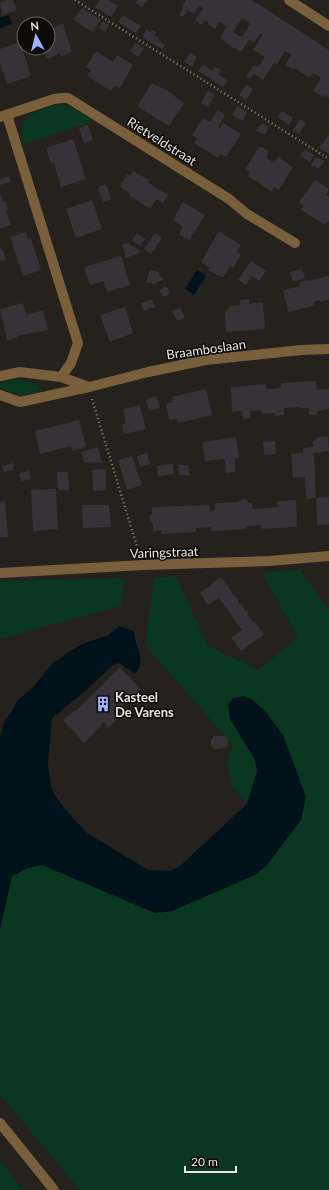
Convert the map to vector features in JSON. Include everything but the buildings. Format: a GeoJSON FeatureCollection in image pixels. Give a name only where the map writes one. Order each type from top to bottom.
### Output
{"type":"FeatureCollection","features":[{"type":"Feature","properties":{"kind":"street"},"geometry":{"type":"LineString","coordinates":[[289,0],[329,26]]}},
{"type":"Feature","properties":{"kind":"street","name":"Rietveldstraat"},"geometry":{"type":"LineString","coordinates":[[61,377],[72,363],[78,343],[4,116],[54,99],[68,98],[229,199],[247,214],[295,243]]}},
{"type":"Feature","properties":{"kind":"street","name":"Braamboslaan"},"geometry":{"type":"LineString","coordinates":[[0,395],[20,402],[206,360],[301,350],[329,349]]}},
{"type":"Feature","properties":{"kind":"street"},"geometry":{"type":"LineString","coordinates":[[0,376],[20,372],[61,377],[89,387]]}},
{"type":"Feature","properties":{"kind":"street","name":"Varingstraat"},"geometry":{"type":"LineString","coordinates":[[0,573],[143,565],[269,561],[329,556]]}},
{"type":"Feature","properties":{"kind":"street"},"geometry":{"type":"LineString","coordinates":[[0,1123],[54,1190]]}},
{"type":"Feature","properties":{"kind":"path"},"geometry":{"type":"LineString","coordinates":[[75,0],[329,159]]}},
{"type":"Feature","properties":{"kind":"path"},"geometry":{"type":"LineString","coordinates":[[89,387],[143,565]]}},
{"type":"Feature","properties":{"kind":"green space"},"geometry":{"type":"Polygon","coordinates":[[[57,105],[70,106],[93,121],[24,144],[22,128],[29,117],[42,110],[57,105]]]}},
{"type":"Feature","properties":{"kind":"green space"},"geometry":{"type":"Polygon","coordinates":[[[19,379],[37,384],[39,386],[39,390],[22,396],[0,388],[0,385],[3,382],[19,379]]]}},
{"type":"Feature","properties":{"kind":"green space"},"geometry":{"type":"Polygon","coordinates":[[[300,570],[329,610],[329,1190],[80,1190],[0,1095],[0,929],[12,876],[28,868],[42,865],[155,913],[172,911],[255,875],[267,865],[306,797],[283,735],[230,719],[255,760],[257,771],[247,804],[232,786],[227,761],[233,745],[145,645],[154,578],[176,576],[208,646],[259,670],[298,637],[262,573],[300,570]]]}},
{"type":"Feature","properties":{"kind":"green space"},"geometry":{"type":"Polygon","coordinates":[[[124,578],[121,606],[0,639],[0,581],[124,578]]]}},
{"type":"Feature","properties":{"kind":"green space"},"geometry":{"type":"Polygon","coordinates":[[[0,1160],[23,1190],[0,1190],[0,1160]]]}},
{"type":"Feature","properties":{"kind":"water"},"geometry":{"type":"Polygon","coordinates":[[[9,15],[12,24],[0,28],[0,18],[9,15]]]}},
{"type":"Feature","properties":{"kind":"water"},"geometry":{"type":"Polygon","coordinates":[[[197,270],[206,276],[194,295],[185,289],[197,270]]]}},
{"type":"Feature","properties":{"kind":"water"},"geometry":{"type":"Polygon","coordinates":[[[119,626],[134,631],[140,658],[139,669],[135,674],[119,663],[113,665],[84,692],[52,718],[48,765],[51,787],[58,800],[87,833],[148,870],[171,871],[180,866],[247,804],[257,771],[255,760],[230,719],[228,705],[233,698],[244,696],[253,700],[265,711],[283,735],[306,797],[301,820],[267,865],[255,875],[172,911],[155,913],[42,865],[28,868],[12,876],[0,929],[0,737],[4,722],[13,710],[17,701],[32,688],[52,664],[70,651],[85,643],[107,636],[119,626]]]}},
{"type":"Feature","properties":{"kind":"place","name":"Kasteel De Varens"},"geometry":{"type":"Point","coordinates":[103,704]}}]}
